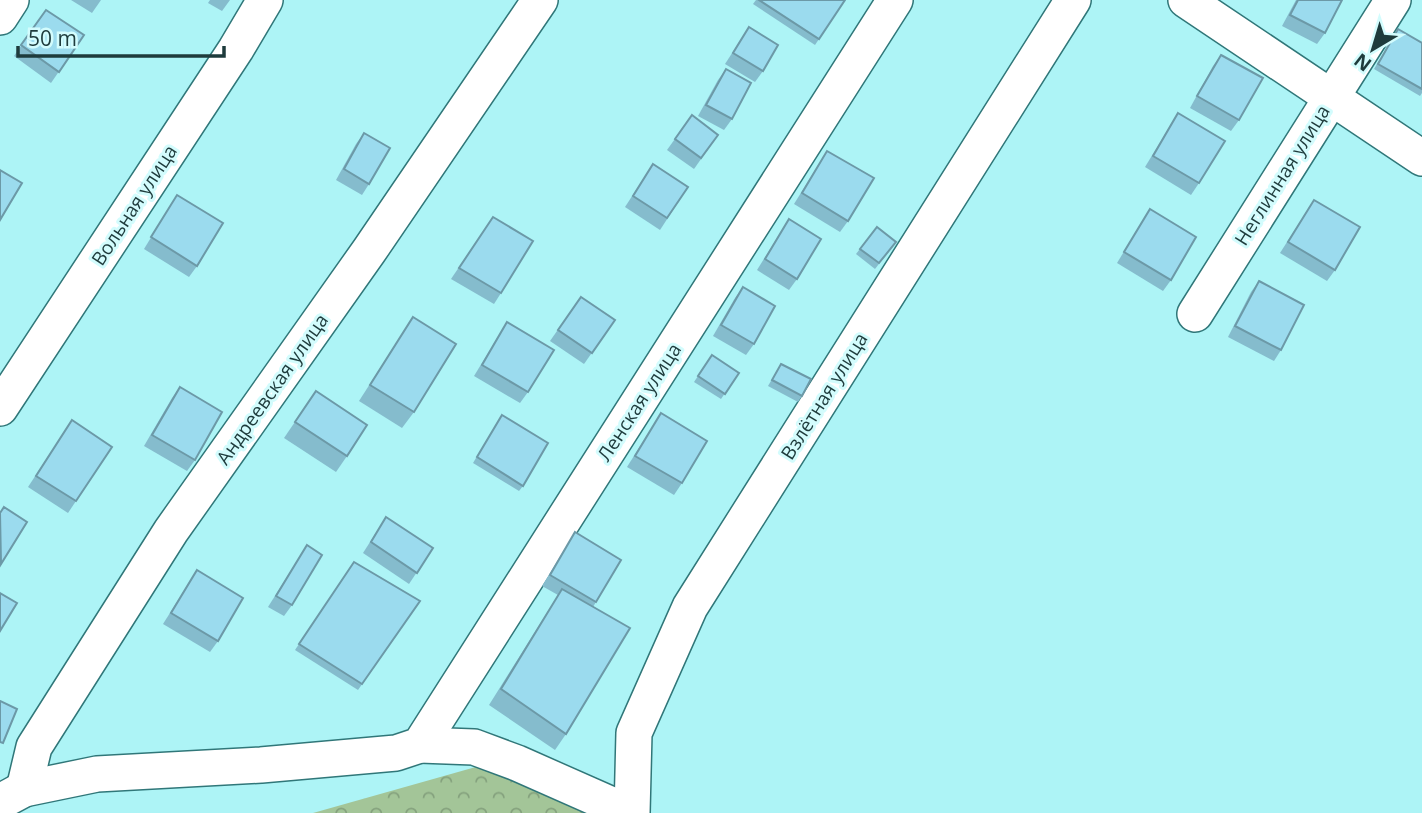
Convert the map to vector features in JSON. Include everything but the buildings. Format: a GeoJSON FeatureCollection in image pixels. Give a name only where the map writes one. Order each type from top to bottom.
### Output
{"type":"FeatureCollection","features":[{"type":"Feature","properties":{"kind":"lane"},"geometry":{"type":"LineString","coordinates":[[0,17],[11,0]]}},
{"type":"Feature","properties":{"kind":"lane","name":"Вольная улица"},"geometry":{"type":"LineString","coordinates":[[0,408],[236,49],[265,0]]}},
{"type":"Feature","properties":{"kind":"lane","name":"Андреевская улица"},"geometry":{"type":"LineString","coordinates":[[12,795],[34,747],[171,531],[369,251],[540,0]]}},
{"type":"Feature","properties":{"kind":"lane","name":"Ленская улица"},"geometry":{"type":"LineString","coordinates":[[420,744],[895,0]]}},
{"type":"Feature","properties":{"kind":"lane","name":"Взлётная улица"},"geometry":{"type":"LineString","coordinates":[[631,813],[634,733],[690,607],[1073,0]]}},
{"type":"Feature","properties":{"kind":"lane"},"geometry":{"type":"LineString","coordinates":[[1186,0],[1422,158]]}},
{"type":"Feature","properties":{"kind":"lane","name":"Неглинная улица"},"geometry":{"type":"LineString","coordinates":[[1195,314],[1393,0]]}},
{"type":"Feature","properties":{"kind":"lane"},"geometry":{"type":"LineString","coordinates":[[12,795],[97,774],[261,765],[396,753],[420,744],[474,747],[631,813]]}},
{"type":"Feature","properties":{"kind":"green space"},"geometry":{"type":"Polygon","coordinates":[[[504,759],[587,813],[313,813],[504,759]]]}}]}
